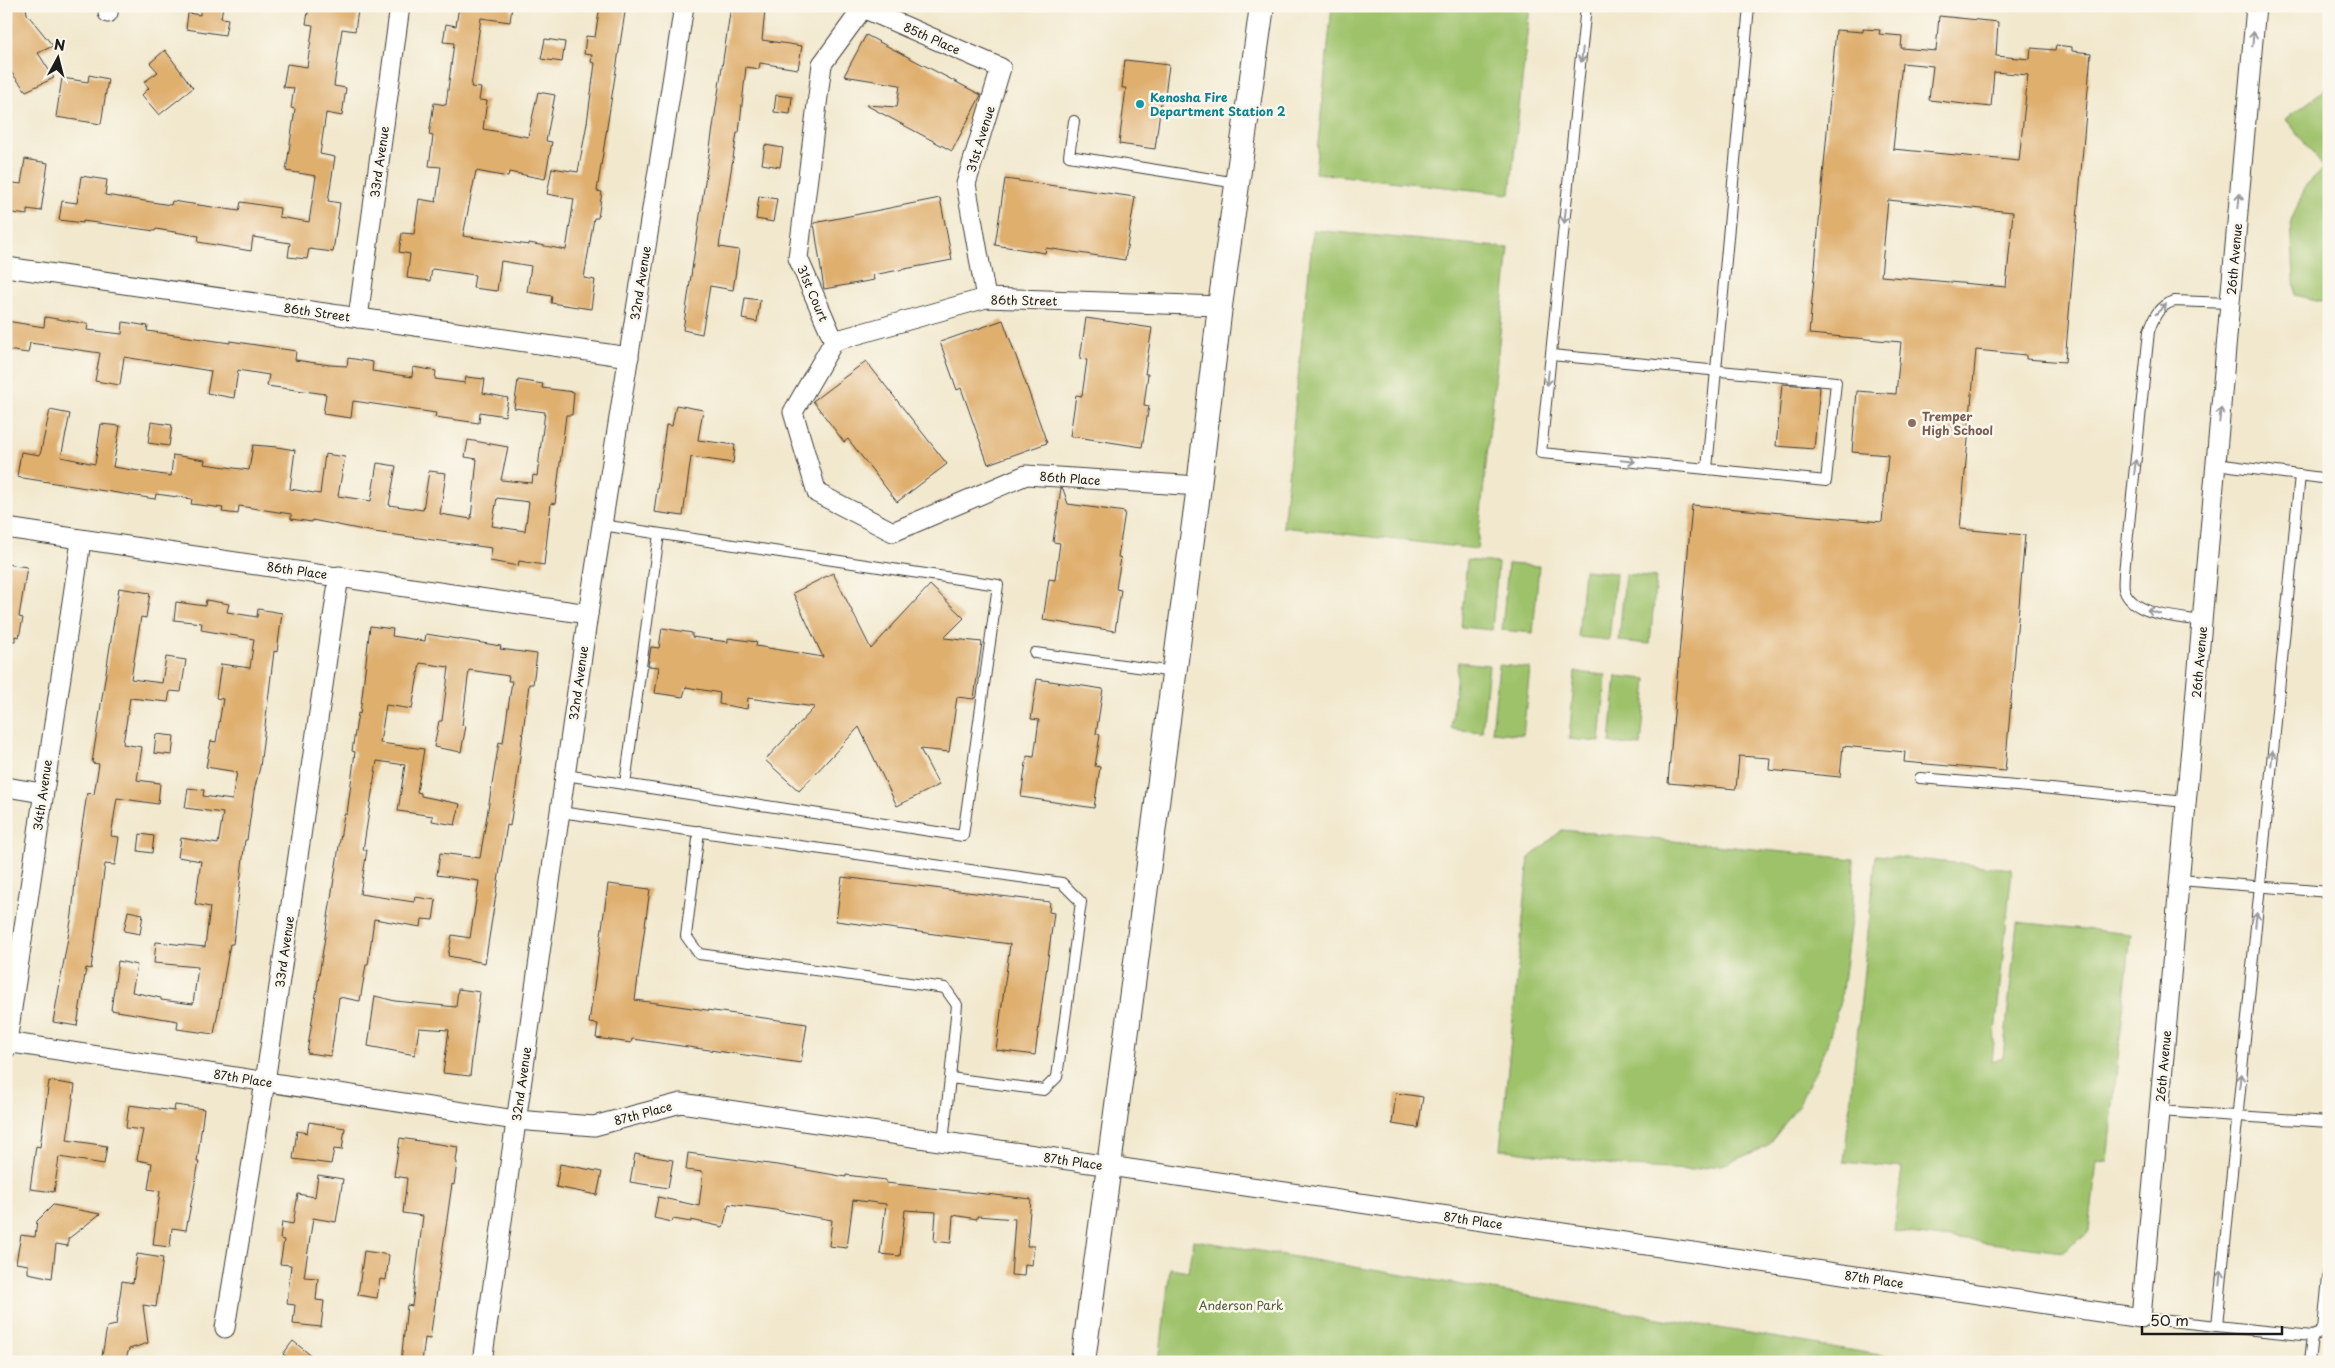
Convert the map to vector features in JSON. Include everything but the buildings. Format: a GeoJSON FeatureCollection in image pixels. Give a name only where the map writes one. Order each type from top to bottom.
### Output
{"type":"FeatureCollection","features":[{"type":"Feature","properties":{"kind":"street","name":"33rd Avenue"},"geometry":{"type":"LineString","coordinates":[[358,318],[400,6]]}},
{"type":"Feature","properties":{"kind":"street","name":"32nd Avenue"},"geometry":{"type":"LineString","coordinates":[[482,1362],[588,614],[684,6]]}},
{"type":"Feature","properties":{"kind":"street"},"geometry":{"type":"LineString","coordinates":[[1083,1362],[1199,486],[1220,306],[1262,6]]}},
{"type":"Feature","properties":{"kind":"street","name":"26th Avenue"},"geometry":{"type":"LineString","coordinates":[[2141,1318],[2256,6]]}},
{"type":"Feature","properties":{"kind":"street","name":"85th Place"},"geometry":{"type":"LineString","coordinates":[[864,8],[1001,68]]}},
{"type":"Feature","properties":{"kind":"street","name":"31st Court"},"geometry":{"type":"LineString","coordinates":[[834,341],[798,258],[822,64],[864,8]]}},
{"type":"Feature","properties":{"kind":"street","name":"31st Avenue"},"geometry":{"type":"LineString","coordinates":[[986,298],[966,184],[1001,68]]}},
{"type":"Feature","properties":{"kind":"street","name":"86th Street"},"geometry":{"type":"LineString","coordinates":[[6,267],[629,357]]}},
{"type":"Feature","properties":{"kind":"street","name":"86th Street"},"geometry":{"type":"LineString","coordinates":[[834,341],[986,298],[1220,306]]}},
{"type":"Feature","properties":{"kind":"street","name":"86th Place"},"geometry":{"type":"LineString","coordinates":[[834,341],[793,412],[814,484],[817,492],[893,532],[1026,475],[1199,486]]}},
{"type":"Feature","properties":{"kind":"street","name":"86th Place"},"geometry":{"type":"LineString","coordinates":[[6,528],[81,541],[339,576],[588,614]]}},
{"type":"Feature","properties":{"kind":"street","name":"34th Avenue"},"geometry":{"type":"LineString","coordinates":[[7,1045],[42,793],[81,541]]}},
{"type":"Feature","properties":{"kind":"street","name":"33rd Avenue"},"geometry":{"type":"LineString","coordinates":[[225,1328],[265,1082],[339,576]]}},
{"type":"Feature","properties":{"kind":"street"},"geometry":{"type":"LineString","coordinates":[[6,787],[42,793]]}},
{"type":"Feature","properties":{"kind":"street","name":"87th Place"},"geometry":{"type":"LineString","coordinates":[[7,1045],[516,1120],[594,1126],[681,1103],[2141,1318]]}},
{"type":"Feature","properties":{"kind":"lane"},"geometry":{"type":"LineString","coordinates":[[1551,355],[1836,382],[1826,481],[1540,452],[1586,6]]}},
{"type":"Feature","properties":{"kind":"lane"},"geometry":{"type":"LineString","coordinates":[[1707,469],[1750,6]]}},
{"type":"Feature","properties":{"kind":"lane"},"geometry":{"type":"LineString","coordinates":[[1074,121],[1069,156],[1237,183]]}},
{"type":"Feature","properties":{"kind":"lane"},"geometry":{"type":"LineString","coordinates":[[2202,621],[2156,614],[2132,602],[2124,589],[2124,573],[2149,331],[2156,314],[2166,304],[2174,301],[2230,302]]}},
{"type":"Feature","properties":{"kind":"lane"},"geometry":{"type":"LineString","coordinates":[[2216,464],[2329,479]]}},
{"type":"Feature","properties":{"kind":"lane"},"geometry":{"type":"LineString","coordinates":[[2217,1326],[2300,475]]}},
{"type":"Feature","properties":{"kind":"lane"},"geometry":{"type":"LineString","coordinates":[[565,775],[963,836],[998,585],[602,525]]}},
{"type":"Feature","properties":{"kind":"lane"},"geometry":{"type":"LineString","coordinates":[[625,784],[658,534]]}},
{"type":"Feature","properties":{"kind":"lane"},"geometry":{"type":"LineString","coordinates":[[1034,653],[1174,672]]}},
{"type":"Feature","properties":{"kind":"lane"},"geometry":{"type":"LineString","coordinates":[[1920,778],[2186,802]]}},
{"type":"Feature","properties":{"kind":"lane"},"geometry":{"type":"LineString","coordinates":[[560,812],[1062,883],[1081,902],[1057,1077],[1044,1090],[950,1078]]}},
{"type":"Feature","properties":{"kind":"lane"},"geometry":{"type":"LineString","coordinates":[[699,832],[686,936],[699,954],[945,988],[957,1005],[943,1142]]}},
{"type":"Feature","properties":{"kind":"lane"},"geometry":{"type":"LineString","coordinates":[[2180,880],[2329,892]]}},
{"type":"Feature","properties":{"kind":"lane"},"geometry":{"type":"LineString","coordinates":[[2159,1111],[2329,1122]]}},
{"type":"Feature","properties":{"kind":"lane"},"geometry":{"type":"LineString","coordinates":[[2141,1318],[2312,1336],[2326,1330],[2329,1267]]}},
{"type":"Feature","properties":{"kind":"lane"},"geometry":{"type":"LineString","coordinates":[[2309,1362],[2312,1336]]}},
{"type":"Feature","properties":{"kind":"green space"},"geometry":{"type":"Polygon","coordinates":[[[1332,6],[1530,6],[1510,194],[1315,173],[1332,6]]]}},
{"type":"Feature","properties":{"kind":"green space"},"geometry":{"type":"Polygon","coordinates":[[[2329,87],[2329,303],[2295,295],[2291,221],[2306,185],[2324,168],[2286,119],[2329,87]]]}},
{"type":"Feature","properties":{"kind":"green space"},"geometry":{"type":"Polygon","coordinates":[[[1313,230],[1509,248],[1477,549],[1283,527],[1313,230]]]}},
{"type":"Feature","properties":{"kind":"green space"},"geometry":{"type":"Polygon","coordinates":[[[1467,560],[1498,563],[1492,630],[1461,627],[1467,560]]]}},
{"type":"Feature","properties":{"kind":"green space"},"geometry":{"type":"Polygon","coordinates":[[[1508,564],[1539,566],[1533,633],[1502,630],[1508,564]]]}},
{"type":"Feature","properties":{"kind":"green space"},"geometry":{"type":"Polygon","coordinates":[[[1584,570],[1616,573],[1609,640],[1578,637],[1584,570]]]}},
{"type":"Feature","properties":{"kind":"green space"},"geometry":{"type":"Polygon","coordinates":[[[1625,574],[1656,577],[1650,644],[1619,641],[1625,574]]]}},
{"type":"Feature","properties":{"kind":"green space"},"geometry":{"type":"Polygon","coordinates":[[[1458,662],[1489,665],[1482,732],[1451,729],[1458,662]]]}},
{"type":"Feature","properties":{"kind":"green space"},"geometry":{"type":"Polygon","coordinates":[[[1499,665],[1530,668],[1523,735],[1492,732],[1499,665]]]}},
{"type":"Feature","properties":{"kind":"green space"},"geometry":{"type":"Polygon","coordinates":[[[1575,672],[1606,675],[1600,742],[1569,739],[1575,672]]]}},
{"type":"Feature","properties":{"kind":"green space"},"geometry":{"type":"Polygon","coordinates":[[[1616,676],[1647,679],[1641,746],[1610,743],[1616,676]]]}},
{"type":"Feature","properties":{"kind":"green space"},"geometry":{"type":"Polygon","coordinates":[[[1562,830],[1854,859],[1853,904],[1841,998],[1826,1048],[1798,1106],[1768,1146],[1725,1164],[1693,1170],[1629,1167],[1500,1149],[1529,858],[1562,830]]]}},
{"type":"Feature","properties":{"kind":"green space"},"geometry":{"type":"Polygon","coordinates":[[[1876,855],[2012,869],[1992,1062],[2003,1058],[2017,922],[2131,934],[2107,1162],[2097,1161],[2089,1231],[2063,1252],[1894,1231],[1902,1168],[1844,1162],[1876,855]]]}},
{"type":"Feature","properties":{"kind":"green space","name":"Anderson Park"},"geometry":{"type":"Polygon","coordinates":[[[1194,1240],[1921,1362],[1159,1362],[1170,1268],[1189,1271],[1194,1240]]]}},
{"type":"Feature","properties":{"kind":"place","name":"Kenosha Fire Department Station 2"},"geometry":{"type":"Point","coordinates":[1140,104]}},
{"type":"Feature","properties":{"kind":"place","name":"Tremper High School"},"geometry":{"type":"Point","coordinates":[1912,423]}}]}
